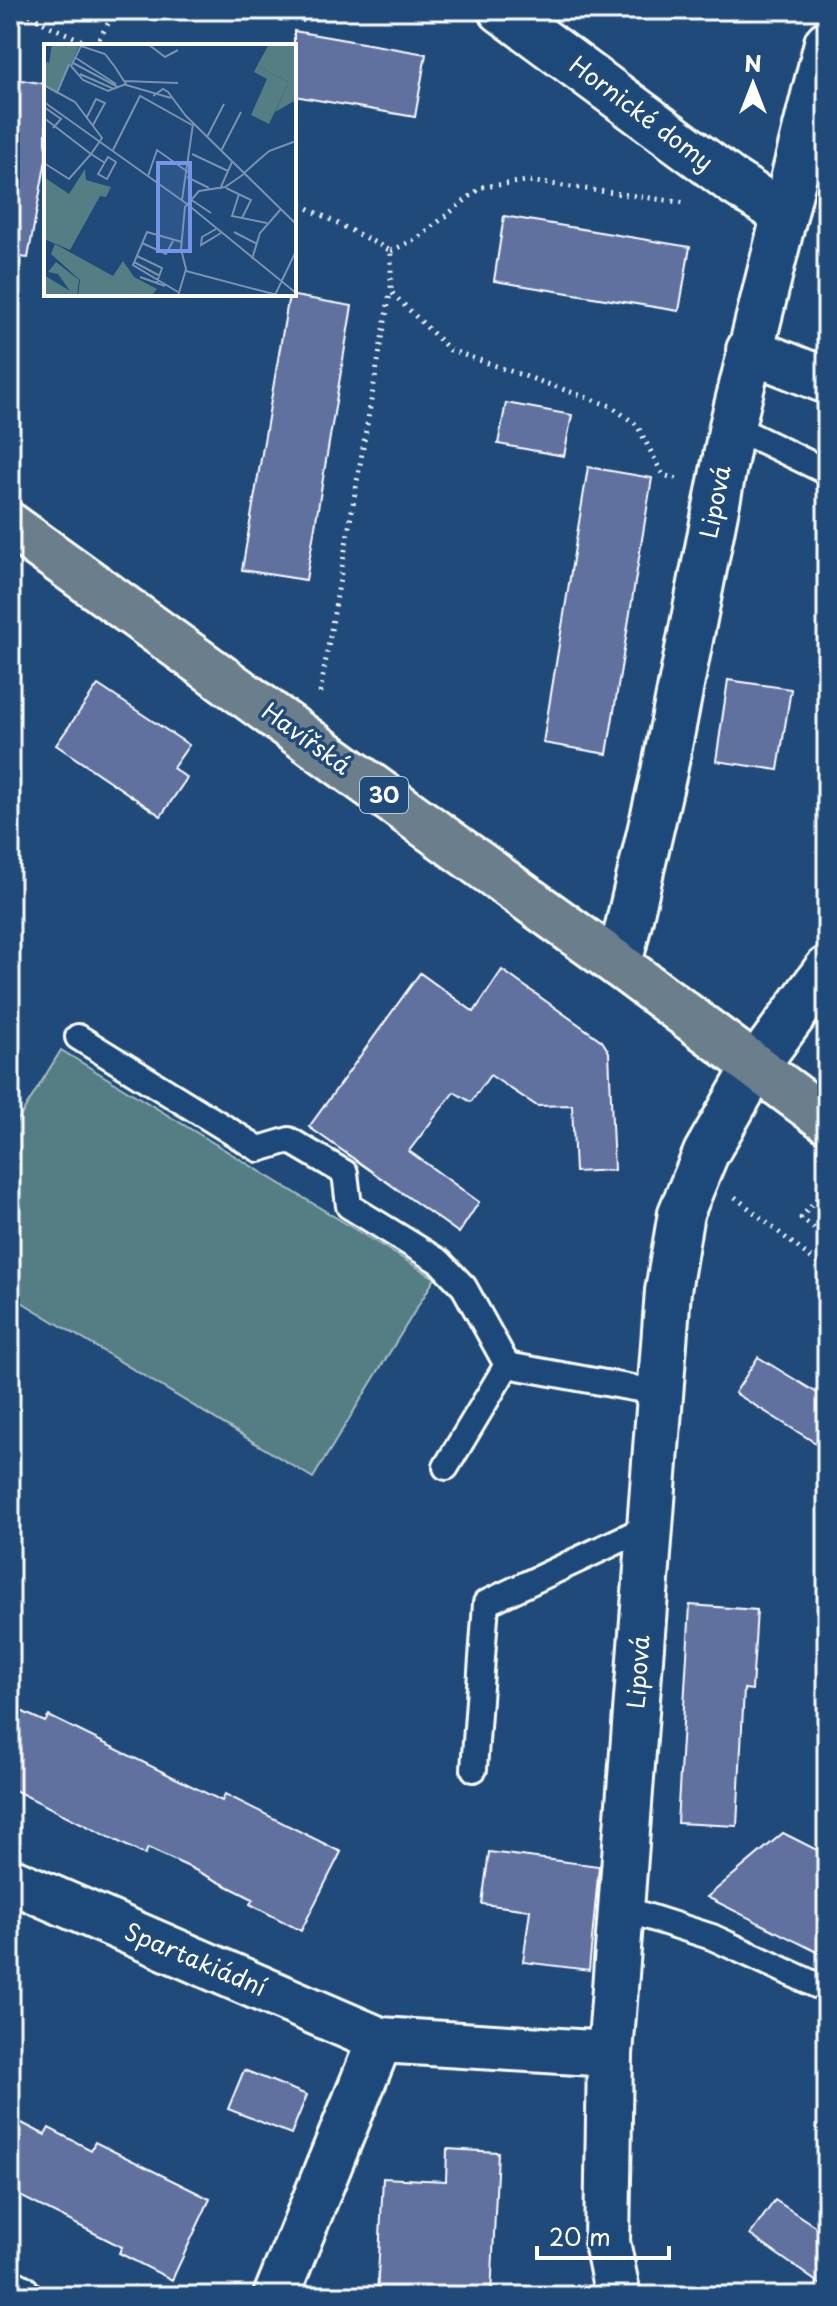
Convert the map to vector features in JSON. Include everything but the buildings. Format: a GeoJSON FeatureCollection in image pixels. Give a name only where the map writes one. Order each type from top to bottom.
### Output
{"type":"FeatureCollection","features":[{"type":"Feature","properties":{"kind":"main road","name":"Havířská"},"geometry":{"type":"LineString","coordinates":[[10,525],[756,1066]]}},
{"type":"Feature","properties":{"kind":"main road","name":"30"},"geometry":{"type":"LineString","coordinates":[[756,1066],[827,1120]]}},
{"type":"Feature","properties":{"kind":"street","name":"Hornické domy"},"geometry":{"type":"LineString","coordinates":[[501,10],[732,181],[783,214]]}},
{"type":"Feature","properties":{"kind":"street","name":"Lipová"},"geometry":{"type":"LineString","coordinates":[[619,965],[664,772],[718,489],[749,350],[827,43]]}},
{"type":"Feature","properties":{"kind":"street"},"geometry":{"type":"LineString","coordinates":[[749,350],[827,381]]}},
{"type":"Feature","properties":{"kind":"street","name":"Lipová"},"geometry":{"type":"LineString","coordinates":[[618,2296],[607,2242],[610,2054],[668,1291],[681,1213],[706,1153],[756,1066],[827,969]]}},
{"type":"Feature","properties":{"kind":"street","name":"Spartakiádní"},"geometry":{"type":"LineString","coordinates":[[10,1880],[380,2040],[610,2054]]}},
{"type":"Feature","properties":{"kind":"street"},"geometry":{"type":"LineString","coordinates":[[276,2296],[380,2040]]}},
{"type":"Feature","properties":{"kind":"street"},"geometry":{"type":"LineString","coordinates":[[10,2292],[18,2296]]}},
{"type":"Feature","properties":{"kind":"lane"},"geometry":{"type":"LineString","coordinates":[[732,426],[827,472]]}},
{"type":"Feature","properties":{"kind":"lane"},"geometry":{"type":"LineString","coordinates":[[78,1037],[259,1149],[289,1140],[345,1173],[349,1206],[440,1262],[464,1287],[507,1365]]}},
{"type":"Feature","properties":{"kind":"lane"},"geometry":{"type":"LineString","coordinates":[[507,1365],[660,1393]]}},
{"type":"Feature","properties":{"kind":"lane"},"geometry":{"type":"LineString","coordinates":[[446,1467],[507,1365]]}},
{"type":"Feature","properties":{"kind":"lane"},"geometry":{"type":"LineString","coordinates":[[474,1769],[486,1603],[650,1526]]}},
{"type":"Feature","properties":{"kind":"lane"},"geometry":{"type":"LineString","coordinates":[[621,1908],[712,1937],[827,1990]]}},
{"type":"Feature","properties":{"kind":"path"},"geometry":{"type":"LineString","coordinates":[[23,10],[47,25],[90,44]]}},
{"type":"Feature","properties":{"kind":"path"},"geometry":{"type":"LineString","coordinates":[[96,44],[116,10]]}},
{"type":"Feature","properties":{"kind":"path"},"geometry":{"type":"LineString","coordinates":[[223,10],[308,21],[310,10]]}},
{"type":"Feature","properties":{"kind":"path"},"geometry":{"type":"LineString","coordinates":[[391,251],[418,238],[482,187],[528,181],[693,204],[732,181]]}},
{"type":"Feature","properties":{"kind":"path"},"geometry":{"type":"LineString","coordinates":[[296,202],[391,251]]}},
{"type":"Feature","properties":{"kind":"path"},"geometry":{"type":"LineString","coordinates":[[312,743],[391,292],[391,251]]}},
{"type":"Feature","properties":{"kind":"path"},"geometry":{"type":"LineString","coordinates":[[391,292],[450,350],[611,406],[637,425],[663,475],[718,489]]}},
{"type":"Feature","properties":{"kind":"path"},"geometry":{"type":"LineString","coordinates":[[827,1186],[801,1218],[827,1239]]}},
{"type":"Feature","properties":{"kind":"path"},"geometry":{"type":"LineString","coordinates":[[732,1194],[827,1271]]}},
{"type":"Feature","properties":{"kind":"green space"},"geometry":{"type":"Polygon","coordinates":[[[61,1050],[435,1278],[313,1478],[10,1295],[10,1133],[61,1050]]]}}]}
